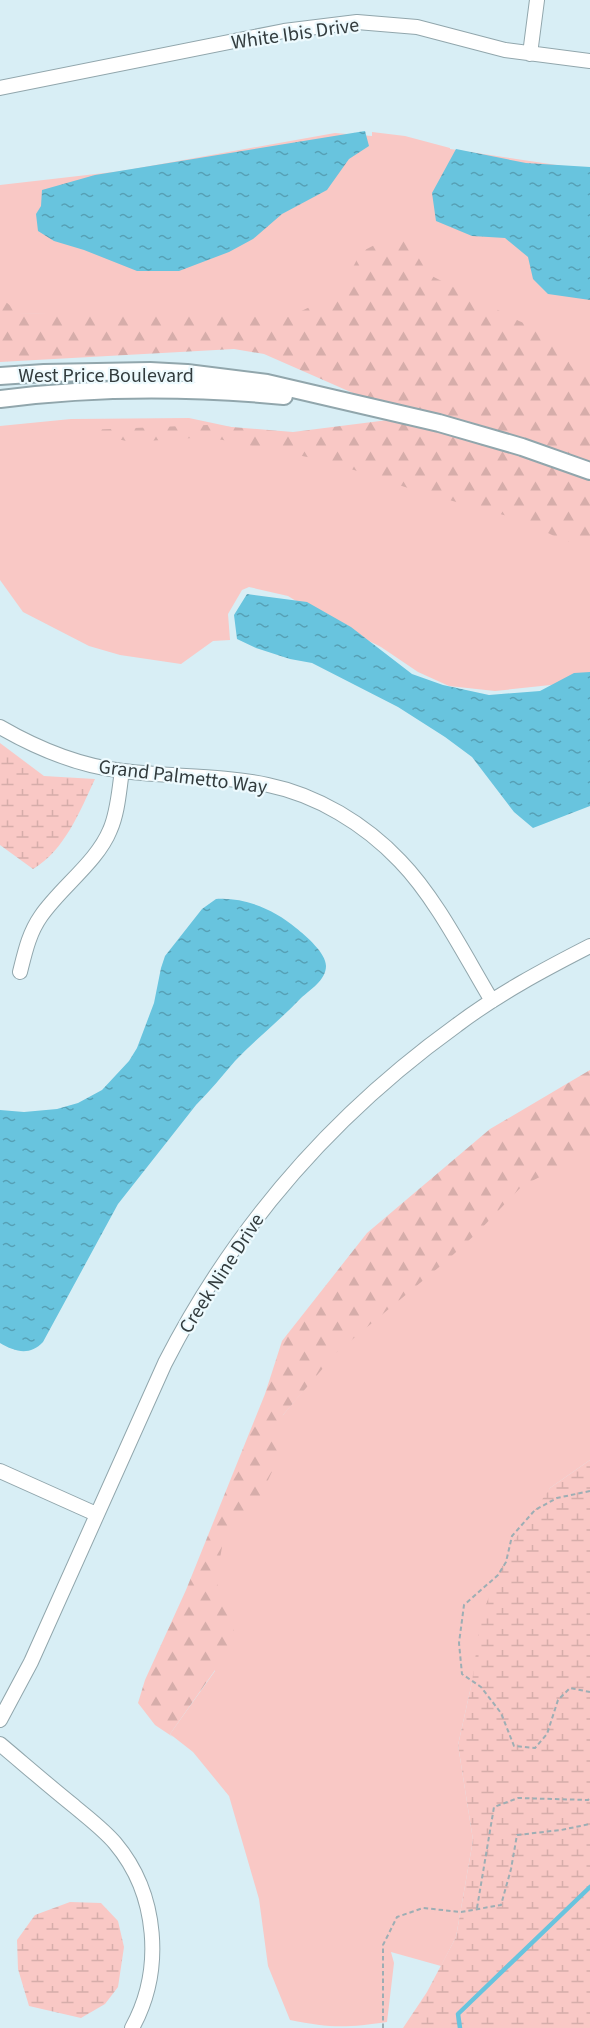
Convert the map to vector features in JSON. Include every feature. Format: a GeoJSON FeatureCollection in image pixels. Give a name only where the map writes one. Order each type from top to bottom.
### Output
{"type":"FeatureCollection","features":[{"type":"Feature","properties":{"kind":"street"},"geometry":{"type":"LineString","coordinates":[[530,54],[537,0]]}},
{"type":"Feature","properties":{"kind":"street","name":"White Ibis Drive"},"geometry":{"type":"LineString","coordinates":[[0,88],[284,31],[342,23],[376,23],[417,27],[505,50],[590,61]]}},
{"type":"Feature","properties":{"kind":"street","name":"West Price Boulevard"},"geometry":{"type":"LineString","coordinates":[[0,376],[105,371],[187,373],[267,383],[439,423],[522,447],[590,471]]}},
{"type":"Feature","properties":{"kind":"street","name":"West Price Boulevard"},"geometry":{"type":"LineString","coordinates":[[0,399],[92,392],[175,390],[263,394],[352,403]]}},
{"type":"Feature","properties":{"kind":"street","name":"Grand Palmetto Way"},"geometry":{"type":"LineString","coordinates":[[0,727],[44,750],[74,760],[122,771],[268,785],[302,795],[341,814],[376,838],[408,869],[430,899],[492,1001]]}},
{"type":"Feature","properties":{"kind":"street"},"geometry":{"type":"LineString","coordinates":[[20,972],[30,934],[41,916],[97,851],[110,831],[122,771]]}},
{"type":"Feature","properties":{"kind":"street","name":"Creek Nine Drive"},"geometry":{"type":"LineString","coordinates":[[0,1720],[31,1662],[165,1363],[186,1322],[256,1216],[310,1152],[365,1099],[428,1046],[492,1001],[590,946]]}},
{"type":"Feature","properties":{"kind":"street"},"geometry":{"type":"LineString","coordinates":[[0,1471],[96,1514]]}},
{"type":"Feature","properties":{"kind":"street"},"geometry":{"type":"LineString","coordinates":[[0,1744],[97,1825],[115,1843],[130,1865],[142,1890],[152,1929],[151,1975],[146,1998],[132,2028]]}},
{"type":"Feature","properties":{"kind":"path"},"geometry":{"type":"LineString","coordinates":[[590,1491],[557,1498],[535,1510],[512,1536],[506,1562],[498,1575],[464,1605],[459,1643],[462,1674],[482,1687],[501,1713],[514,1746],[535,1748],[547,1734],[558,1700],[570,1688],[590,1692]]}},
{"type":"Feature","properties":{"kind":"path"},"geometry":{"type":"LineString","coordinates":[[477,1909],[494,1807],[518,1798],[588,1800],[590,1798]]}},
{"type":"Feature","properties":{"kind":"path"},"geometry":{"type":"LineString","coordinates":[[383,2028],[383,1945],[397,1917],[423,1908],[461,1911],[501,1905],[517,1835],[590,1824]]}},
{"type":"Feature","properties":{"kind":"green space"},"geometry":{"type":"Polygon","coordinates":[[[372,132],[405,136],[450,149],[590,170],[590,381],[328,320],[0,313],[0,185],[122,171],[335,133],[372,136],[372,132]]]}},
{"type":"Feature","properties":{"kind":"green space"},"geometry":{"type":"Polygon","coordinates":[[[390,237],[410,243],[428,274],[519,321],[553,335],[571,366],[590,373],[590,462],[525,439],[442,415],[362,397],[264,354],[234,349],[0,362],[0,297],[19,313],[289,317],[320,302],[343,286],[361,252],[390,237]]]}},
{"type":"Feature","properties":{"kind":"green space"},"geometry":{"type":"Polygon","coordinates":[[[189,418],[264,434],[590,525],[590,676],[560,684],[495,691],[449,686],[418,672],[381,647],[322,617],[288,596],[249,587],[242,590],[228,614],[230,640],[213,641],[181,664],[120,655],[89,646],[23,612],[0,580],[0,426],[71,419],[189,418]]]}},
{"type":"Feature","properties":{"kind":"green space"},"geometry":{"type":"Polygon","coordinates":[[[388,420],[490,447],[590,480],[590,541],[566,542],[522,520],[420,492],[327,461],[208,437],[131,442],[85,432],[86,430],[207,425],[293,432],[388,420]]]}},
{"type":"Feature","properties":{"kind":"green space"},"geometry":{"type":"Polygon","coordinates":[[[0,743],[44,776],[95,779],[63,841],[33,869],[0,845],[0,743]]]}},
{"type":"Feature","properties":{"kind":"green space"},"geometry":{"type":"Polygon","coordinates":[[[590,1070],[590,1143],[575,1159],[522,1186],[478,1232],[444,1263],[336,1353],[283,1415],[279,1457],[259,1499],[225,1530],[216,1581],[237,1639],[170,1734],[173,1737],[155,1725],[138,1703],[145,1680],[186,1590],[265,1394],[282,1341],[367,1233],[490,1129],[590,1070]]]}},
{"type":"Feature","properties":{"kind":"green space"},"geometry":{"type":"Polygon","coordinates":[[[590,1120],[590,1460],[550,1488],[472,1682],[458,1745],[473,1840],[456,1937],[441,1966],[391,1952],[394,1963],[387,2022],[338,2026],[290,2020],[268,1966],[259,1899],[229,1796],[193,1752],[170,1734],[215,1671],[215,1542],[283,1415],[307,1386],[357,1316],[590,1120]]]}},
{"type":"Feature","properties":{"kind":"green space"},"geometry":{"type":"Polygon","coordinates":[[[590,1460],[590,2028],[403,2028],[427,1992],[456,1937],[473,1840],[458,1745],[472,1682],[481,1616],[511,1545],[550,1488],[590,1460]]]}},
{"type":"Feature","properties":{"kind":"green space"},"geometry":{"type":"Polygon","coordinates":[[[70,1902],[101,1903],[118,1921],[124,1947],[118,1987],[105,2004],[81,2018],[29,2006],[18,1969],[17,1940],[35,1915],[70,1902]]]}},
{"type":"Feature","properties":{"kind":"water"},"geometry":{"type":"Polygon","coordinates":[[[365,131],[369,146],[349,159],[327,190],[282,214],[253,239],[229,252],[179,271],[137,271],[54,241],[38,231],[36,214],[41,206],[42,190],[95,175],[365,131]]]}},
{"type":"Feature","properties":{"kind":"water"},"geometry":{"type":"Polygon","coordinates":[[[456,149],[526,163],[590,167],[590,300],[548,294],[533,279],[528,257],[505,238],[472,236],[436,221],[432,193],[456,149]]]}},
{"type":"Feature","properties":{"kind":"water"},"geometry":{"type":"Polygon","coordinates":[[[247,594],[307,602],[351,627],[412,674],[443,685],[489,695],[540,691],[574,673],[590,672],[590,806],[533,828],[514,812],[472,757],[445,737],[398,707],[312,663],[290,659],[237,639],[234,615],[247,594]]]}},
{"type":"Feature","properties":{"kind":"water"},"geometry":{"type":"Polygon","coordinates":[[[216,899],[248,902],[287,921],[310,940],[323,956],[326,966],[323,976],[235,1061],[196,1105],[118,1204],[43,1342],[28,1351],[6,1346],[0,1343],[0,1110],[24,1112],[57,1109],[78,1103],[102,1090],[129,1061],[137,1048],[154,1003],[165,956],[202,909],[216,899]]]}},
{"type":"Feature","properties":{"kind":"waterway"},"geometry":{"type":"LineString","coordinates":[[460,2028],[458,2014],[590,1887]]}}]}
